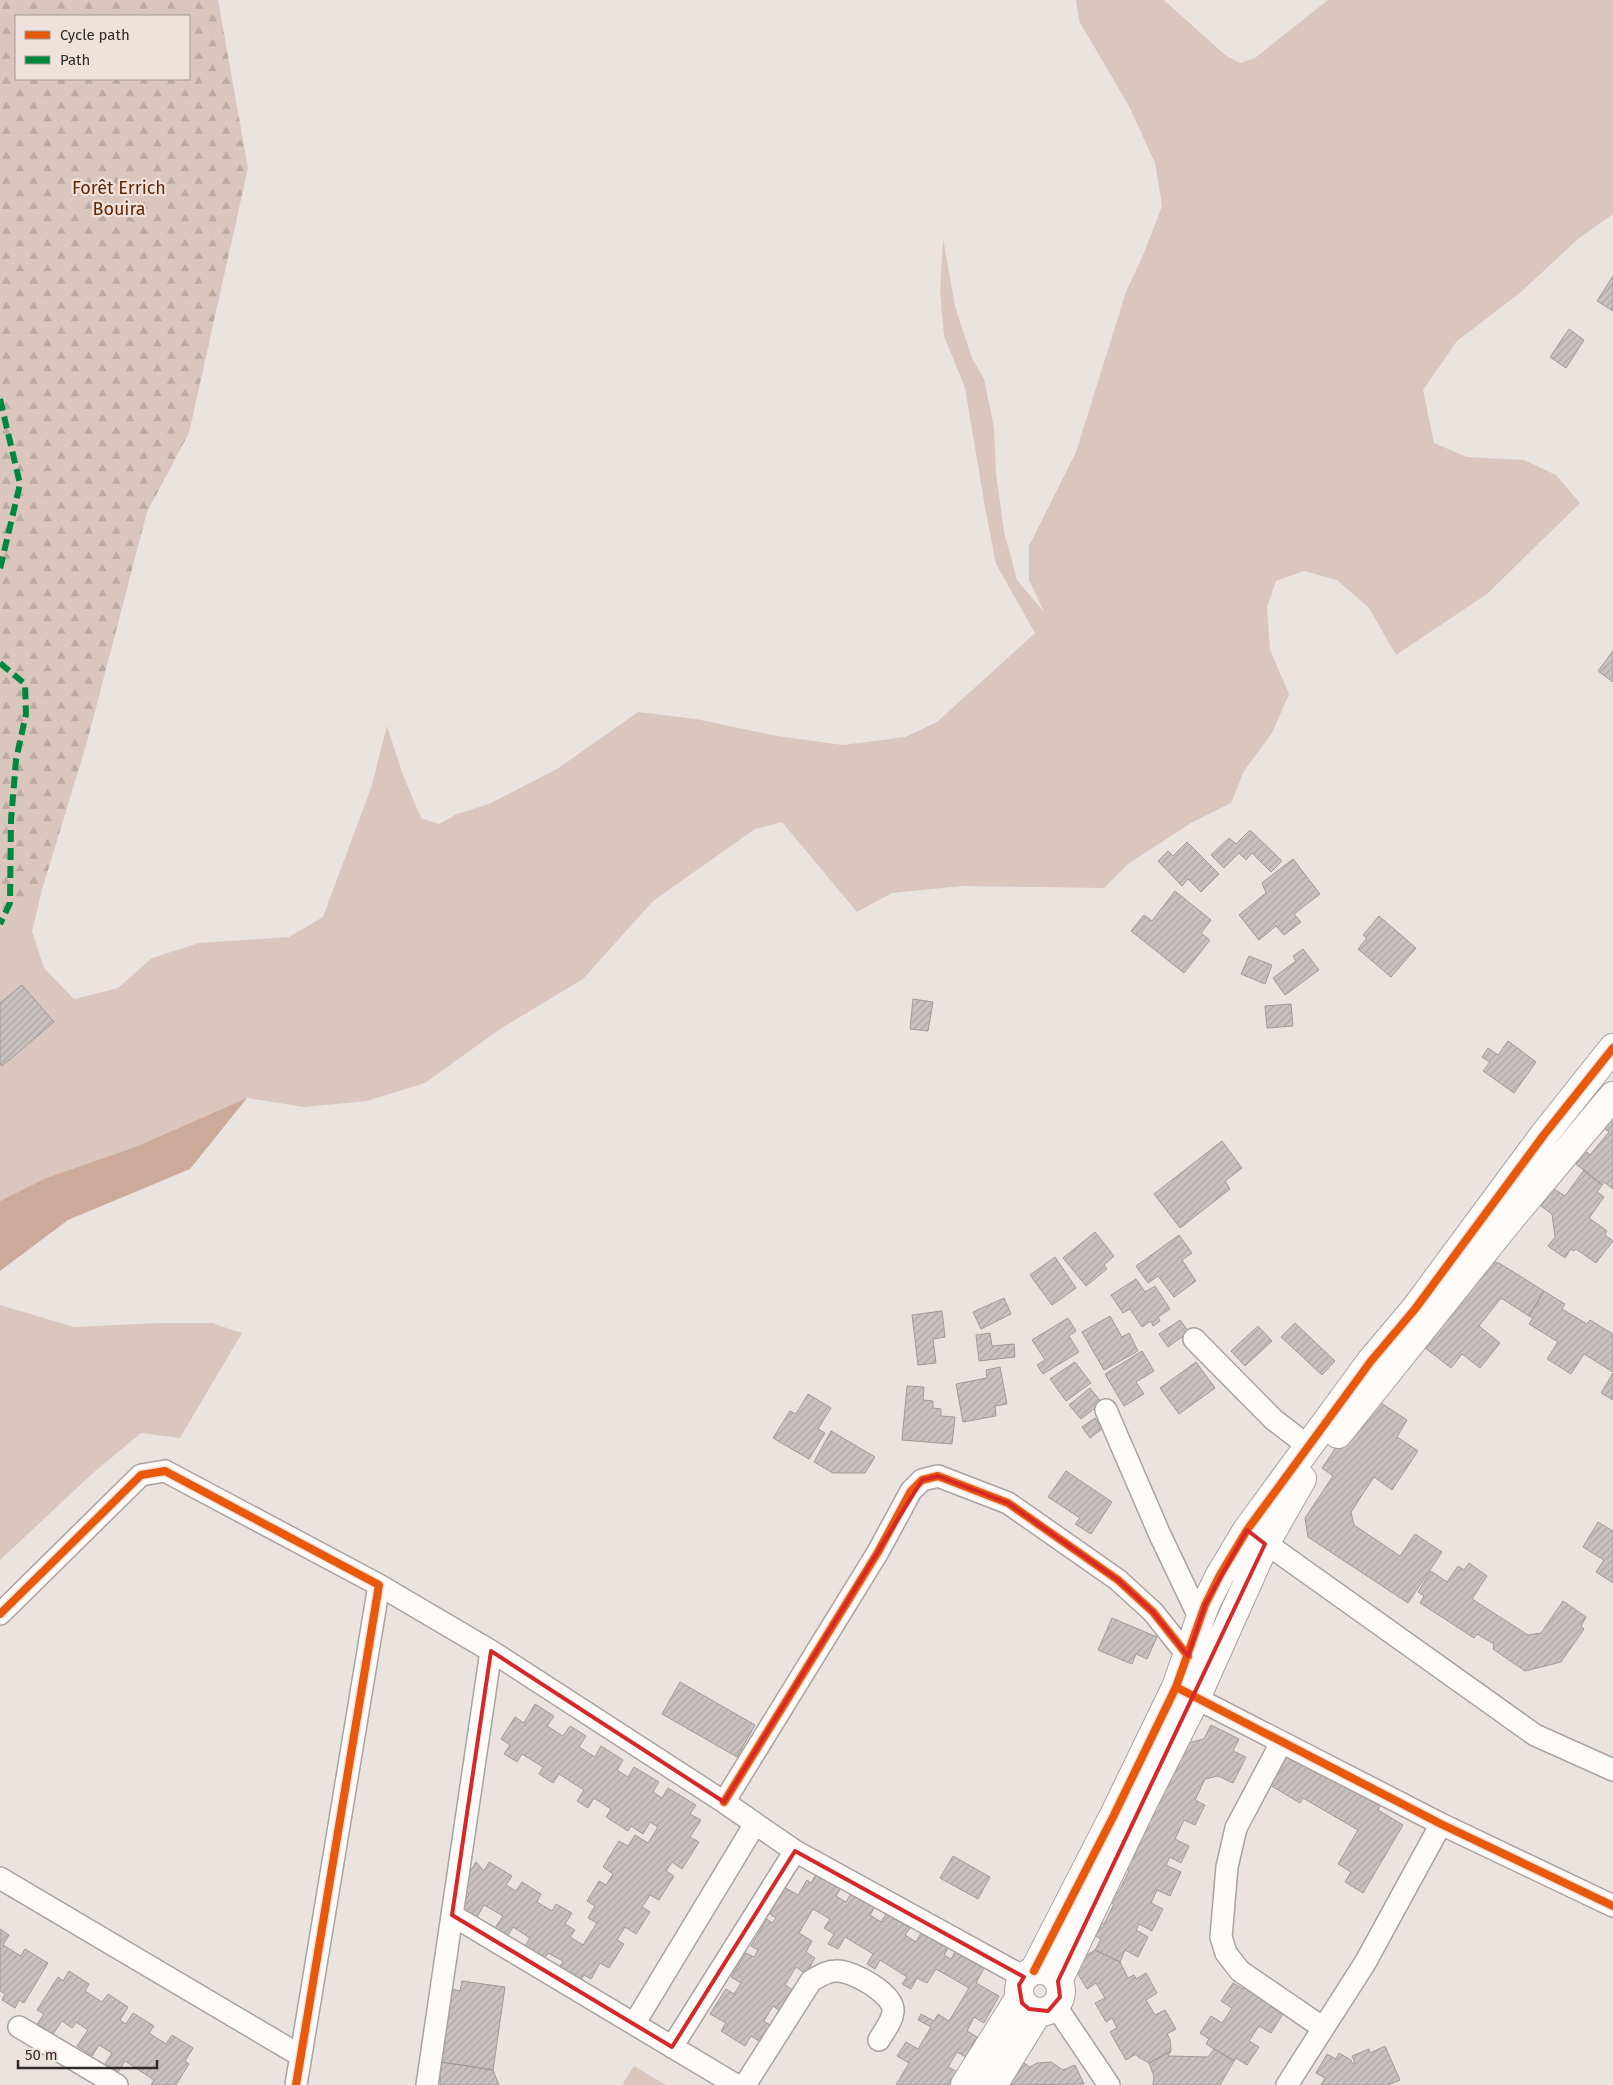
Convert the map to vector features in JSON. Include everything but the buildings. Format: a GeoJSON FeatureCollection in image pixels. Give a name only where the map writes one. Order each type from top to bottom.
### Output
{"type":"FeatureCollection","features":[{"type":"Feature","properties":{"kind":"street"},"geometry":{"type":"LineString","coordinates":[[993,2085],[1038,1990],[1110,1824],[1186,1693],[1256,1537],[1308,1446],[1370,1361],[1415,1308],[1543,1136],[1613,1048]]}},
{"type":"Feature","properties":{"kind":"street"},"geometry":{"type":"LineString","coordinates":[[1186,1693],[1188,1656],[1205,1606],[1220,1574],[1256,1537],[1506,1224],[1613,1096]]}},
{"type":"Feature","properties":{"kind":"street"},"geometry":{"type":"LineString","coordinates":[[1194,1339],[1273,1419],[1308,1446]]}},
{"type":"Feature","properties":{"kind":"street"},"geometry":{"type":"LineString","coordinates":[[1106,1410],[1160,1536],[1200,1619]]}},
{"type":"Feature","properties":{"kind":"street"},"geometry":{"type":"LineString","coordinates":[[0,1614],[141,1475],[164,1471],[379,1585],[491,1651],[724,1802],[795,1851],[1038,1990],[1108,2085]]}},
{"type":"Feature","properties":{"kind":"street"},"geometry":{"type":"LineString","coordinates":[[724,1802],[878,1552],[911,1491],[922,1480],[938,1476],[1008,1503],[1118,1580],[1153,1612],[1188,1656]]}},
{"type":"Feature","properties":{"kind":"street"},"geometry":{"type":"LineString","coordinates":[[1256,1537],[1535,1735],[1613,1770]]}},
{"type":"Feature","properties":{"kind":"street"},"geometry":{"type":"LineString","coordinates":[[296,2085],[379,1585]]}},
{"type":"Feature","properties":{"kind":"street"},"geometry":{"type":"LineString","coordinates":[[427,2085],[491,1651]]}},
{"type":"Feature","properties":{"kind":"street"},"geometry":{"type":"LineString","coordinates":[[1186,1693],[1441,1824],[1613,1906]]}},
{"type":"Feature","properties":{"kind":"street"},"geometry":{"type":"LineString","coordinates":[[1281,1743],[1236,1828],[1227,1868],[1221,1937],[1226,1954],[1240,1971],[1323,2028]]}},
{"type":"Feature","properties":{"kind":"street"},"geometry":{"type":"LineString","coordinates":[[634,2024],[755,1824]]}},
{"type":"Feature","properties":{"kind":"street"},"geometry":{"type":"LineString","coordinates":[[1287,2085],[1365,1963],[1441,1824]]}},
{"type":"Feature","properties":{"kind":"street"},"geometry":{"type":"LineString","coordinates":[[672,2047],[795,1851]]}},
{"type":"Feature","properties":{"kind":"street"},"geometry":{"type":"LineString","coordinates":[[0,1878],[301,2056]]}},
{"type":"Feature","properties":{"kind":"street"},"geometry":{"type":"LineString","coordinates":[[452,1915],[736,2085]]}},
{"type":"Feature","properties":{"kind":"street"},"geometry":{"type":"LineString","coordinates":[[746,2085],[812,1981],[823,1973],[838,1970],[854,1975],[884,1993],[891,2001],[893,2011],[889,2023],[879,2040]]}},
{"type":"Feature","properties":{"kind":"street"},"geometry":{"type":"LineString","coordinates":[[965,2085],[1038,1990]]}},
{"type":"Feature","properties":{"kind":"street"},"geometry":{"type":"LineString","coordinates":[[19,2026],[117,2085]]}},
{"type":"Feature","properties":{"kind":"highlighted area"},"geometry":{"type":"Polygon","coordinates":[[[938,1476],[1008,1503],[1118,1580],[1153,1612],[1188,1656],[1205,1605],[1247,1530],[1265,1544],[1058,1981],[1060,1997],[1048,2011],[1029,2009],[1022,2003],[1019,1985],[1024,1977],[795,1851],[672,2047],[452,1915],[491,1651],[724,1802],[922,1480],[938,1476]]]}},
{"type":"Feature","properties":{"kind":"green space","name":"Forêt Errich Bouira"},"geometry":{"type":"Polygon","coordinates":[[[0,0],[218,0],[248,168],[189,433],[147,512],[87,742],[42,890],[0,921],[0,0]]]}},
{"type":"Feature","properties":{"kind":"green space"},"geometry":{"type":"Polygon","coordinates":[[[1076,0],[1164,0],[1225,55],[1240,63],[1255,58],[1328,0],[1613,0],[1613,214],[1578,239],[1521,292],[1457,341],[1423,390],[1434,443],[1467,457],[1524,460],[1556,475],[1580,503],[1487,594],[1396,655],[1369,608],[1337,580],[1304,571],[1276,581],[1267,607],[1270,650],[1289,694],[1272,733],[1244,771],[1231,803],[1191,823],[1128,864],[1104,888],[962,886],[892,893],[857,912],[782,822],[755,829],[653,901],[583,979],[500,1029],[425,1083],[367,1101],[304,1107],[247,1098],[135,1147],[46,1178],[0,1201],[0,921],[42,890],[32,931],[44,968],[74,999],[118,988],[152,958],[199,943],[289,937],[323,917],[371,788],[387,726],[403,775],[421,818],[439,824],[457,814],[489,804],[557,769],[638,712],[696,719],[777,736],[843,745],[905,737],[937,722],[1035,633],[996,564],[965,388],[944,336],[940,292],[943,238],[955,306],[972,358],[984,379],[994,428],[996,473],[1004,532],[1017,580],[1044,612],[1029,580],[1029,546],[1076,452],[1126,292],[1144,253],[1162,206],[1155,163],[1129,106],[1079,21],[1076,0]]]}},
{"type":"Feature","properties":{"kind":"green space"},"geometry":{"type":"Polygon","coordinates":[[[0,1305],[74,1327],[158,1323],[212,1323],[242,1333],[180,1438],[141,1433],[93,1473],[0,1560],[0,1305]]]}},
{"type":"Feature","properties":{"kind":"green space"},"geometry":{"type":"Polygon","coordinates":[[[634,2066],[666,2085],[622,2085],[634,2066]]]}},
{"type":"Feature","properties":{"kind":"shaded area"},"geometry":{"type":"Polygon","coordinates":[[[247,1098],[190,1169],[68,1220],[0,1271],[0,1201],[46,1178],[135,1147],[247,1098]]]}},
{"type":"Feature","properties":{"kind":"marked path"},"geometry":{"type":"LineString","coordinates":[[0,399],[20,484],[0,569]]}},
{"type":"Feature","properties":{"kind":"marked path"},"geometry":{"type":"LineString","coordinates":[[0,663],[25,684],[26,714],[16,760],[11,820],[10,903],[0,924]]}},
{"type":"Feature","properties":{"kind":"cycle path"},"geometry":{"type":"LineString","coordinates":[[1034,1971],[1114,1815],[1176,1687],[1205,1605],[1220,1575],[1247,1530],[1371,1361],[1415,1309],[1543,1136],[1613,1048]]}},
{"type":"Feature","properties":{"kind":"cycle path"},"geometry":{"type":"LineString","coordinates":[[0,1614],[141,1475],[165,1471],[379,1585],[296,2085]]}},
{"type":"Feature","properties":{"kind":"cycle path"},"geometry":{"type":"LineString","coordinates":[[724,1802],[878,1552],[911,1491],[922,1480],[938,1476],[1008,1503],[1118,1580],[1153,1612],[1188,1656]]}},
{"type":"Feature","properties":{"kind":"cycle path"},"geometry":{"type":"LineString","coordinates":[[1176,1687],[1441,1824],[1613,1906]]}}]}
